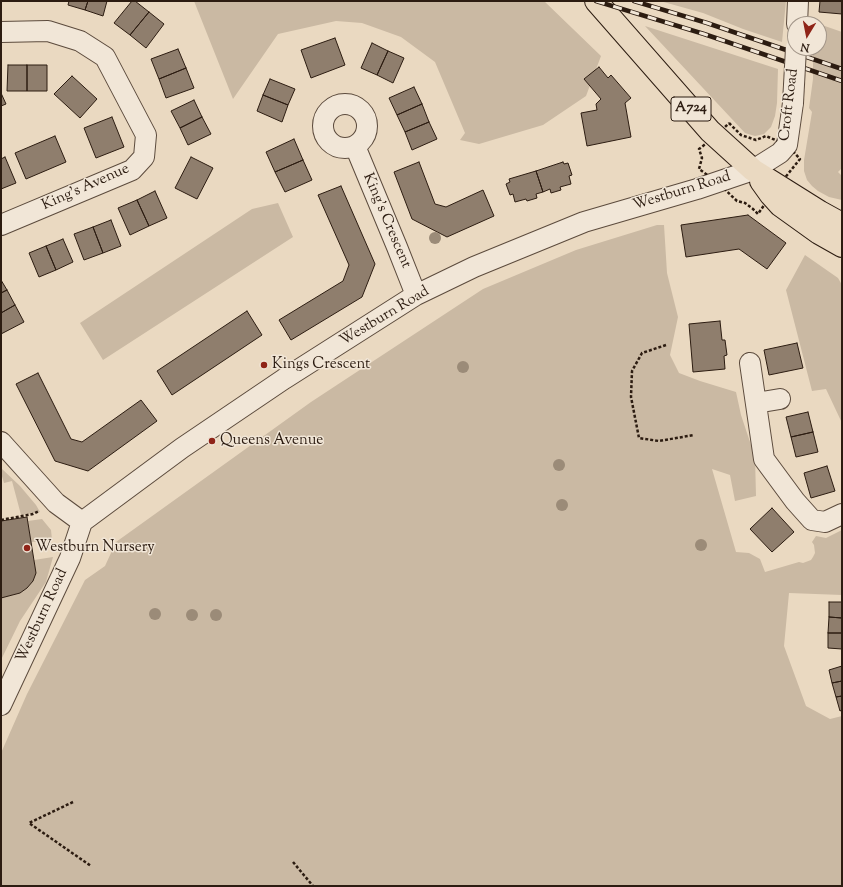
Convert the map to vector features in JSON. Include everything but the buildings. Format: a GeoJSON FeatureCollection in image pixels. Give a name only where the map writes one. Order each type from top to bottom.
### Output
{"type":"FeatureCollection","features":[{"type":"Feature","properties":{"kind":"main road","name":"A724"},"geometry":{"type":"LineString","coordinates":[[596,1],[710,131],[754,170],[820,212],[842,224]]}},
{"type":"Feature","properties":{"kind":"main road","name":"A724"},"geometry":{"type":"LineString","coordinates":[[754,170],[771,195],[780,205],[819,233],[842,246]]}},
{"type":"Feature","properties":{"kind":"street"},"geometry":{"type":"LineString","coordinates":[[797,16],[798,1]]}},
{"type":"Feature","properties":{"kind":"street","name":"King's Avenue"},"geometry":{"type":"LineString","coordinates":[[1,32],[48,31],[80,41],[104,57],[146,135],[144,157],[132,170],[1,225]]}},
{"type":"Feature","properties":{"kind":"street","name":"Croft Road"},"geometry":{"type":"LineString","coordinates":[[754,170],[780,153],[787,145],[795,56]]}},
{"type":"Feature","properties":{"kind":"street","name":"King's Crescent"},"geometry":{"type":"LineString","coordinates":[[354,146],[397,246],[416,295]]}},
{"type":"Feature","properties":{"kind":"street","name":"Westburn Road"},"geometry":{"type":"LineString","coordinates":[[1,705],[70,558],[82,522],[182,448],[271,387],[416,295],[474,267],[584,222],[697,189],[754,170]]}},
{"type":"Feature","properties":{"kind":"street"},"geometry":{"type":"LineString","coordinates":[[750,363],[764,459],[795,502],[812,520],[825,522],[842,514]]}},
{"type":"Feature","properties":{"kind":"street"},"geometry":{"type":"LineString","coordinates":[[756,403],[780,400]]}},
{"type":"Feature","properties":{"kind":"street"},"geometry":{"type":"LineString","coordinates":[[1,442],[56,503],[82,522]]}},
{"type":"Feature","properties":{"kind":"path"},"geometry":{"type":"LineString","coordinates":[[666,345],[642,352],[632,371],[631,397],[639,438],[659,441],[694,435]]}},
{"type":"Feature","properties":{"kind":"path"},"geometry":{"type":"LineString","coordinates":[[1,520],[37,512]]}},
{"type":"Feature","properties":{"kind":"path"},"geometry":{"type":"LineString","coordinates":[[73,802],[29,823],[91,866]]}},
{"type":"Feature","properties":{"kind":"path"},"geometry":{"type":"LineString","coordinates":[[293,862],[313,886]]}},
{"type":"Feature","properties":{"kind":"shaded area"},"geometry":{"type":"Polygon","coordinates":[[[194,1],[544,1],[601,56],[586,96],[543,125],[479,144],[460,140],[465,133],[435,62],[401,37],[362,23],[336,21],[278,34],[233,99],[194,1]]]}},
{"type":"Feature","properties":{"kind":"shaded area"},"geometry":{"type":"Polygon","coordinates":[[[660,1],[786,1],[782,42],[743,29],[703,13],[660,1]]]}},
{"type":"Feature","properties":{"kind":"shaded area"},"geometry":{"type":"Polygon","coordinates":[[[645,26],[778,69],[777,103],[775,116],[771,127],[764,134],[755,136],[745,133],[645,26]]]}},
{"type":"Feature","properties":{"kind":"shaded area"},"geometry":{"type":"Polygon","coordinates":[[[827,27],[842,32],[842,168],[838,172],[842,176],[842,200],[829,197],[818,191],[807,180],[804,171],[804,160],[812,112],[809,108],[813,79],[813,56],[827,56],[827,27]]]}},
{"type":"Feature","properties":{"kind":"shaded area"},"geometry":{"type":"Polygon","coordinates":[[[278,203],[293,237],[103,360],[80,323],[252,209],[278,203]]]}},
{"type":"Feature","properties":{"kind":"shaded area"},"geometry":{"type":"Polygon","coordinates":[[[657,225],[664,225],[667,273],[678,317],[670,355],[679,373],[736,392],[741,415],[755,457],[756,496],[735,501],[730,475],[712,469],[736,552],[749,553],[760,559],[765,572],[811,560],[815,553],[812,542],[816,536],[826,538],[842,530],[842,595],[789,593],[784,646],[806,706],[830,719],[842,716],[842,886],[1,886],[1,753],[27,694],[85,580],[105,566],[116,542],[311,402],[483,289],[576,250],[657,225]]]}},
{"type":"Feature","properties":{"kind":"shaded area"},"geometry":{"type":"Polygon","coordinates":[[[805,255],[838,278],[842,285],[842,423],[826,389],[812,391],[786,290],[805,255]]]}},
{"type":"Feature","properties":{"kind":"shaded area"},"geometry":{"type":"Polygon","coordinates":[[[1,468],[20,486],[40,512],[21,515],[12,481],[4,483],[1,468]]]}},
{"type":"Feature","properties":{"kind":"shaded area"},"geometry":{"type":"Polygon","coordinates":[[[42,519],[51,530],[52,540],[31,542],[28,521],[42,519]]]}},
{"type":"Feature","properties":{"kind":"shaded area"},"geometry":{"type":"Polygon","coordinates":[[[53,557],[46,582],[20,621],[1,660],[1,598],[20,593],[27,588],[33,581],[36,573],[34,560],[53,557]]]}},
{"type":"Feature","properties":{"kind":"railway"},"geometry":{"type":"LineString","coordinates":[[596,1],[704,34],[842,81]]}},
{"type":"Feature","properties":{"kind":"railway"},"geometry":{"type":"LineString","coordinates":[[634,1],[707,23],[842,69]]}},
{"type":"Feature","properties":{"kind":"place","name":"Kings Crescent"},"geometry":{"type":"Point","coordinates":[264,365]}},
{"type":"Feature","properties":{"kind":"place","name":"Queens Avenue"},"geometry":{"type":"Point","coordinates":[212,441]}},
{"type":"Feature","properties":{"kind":"place","name":"Westburn Nursery"},"geometry":{"type":"Point","coordinates":[27,548]}}]}
